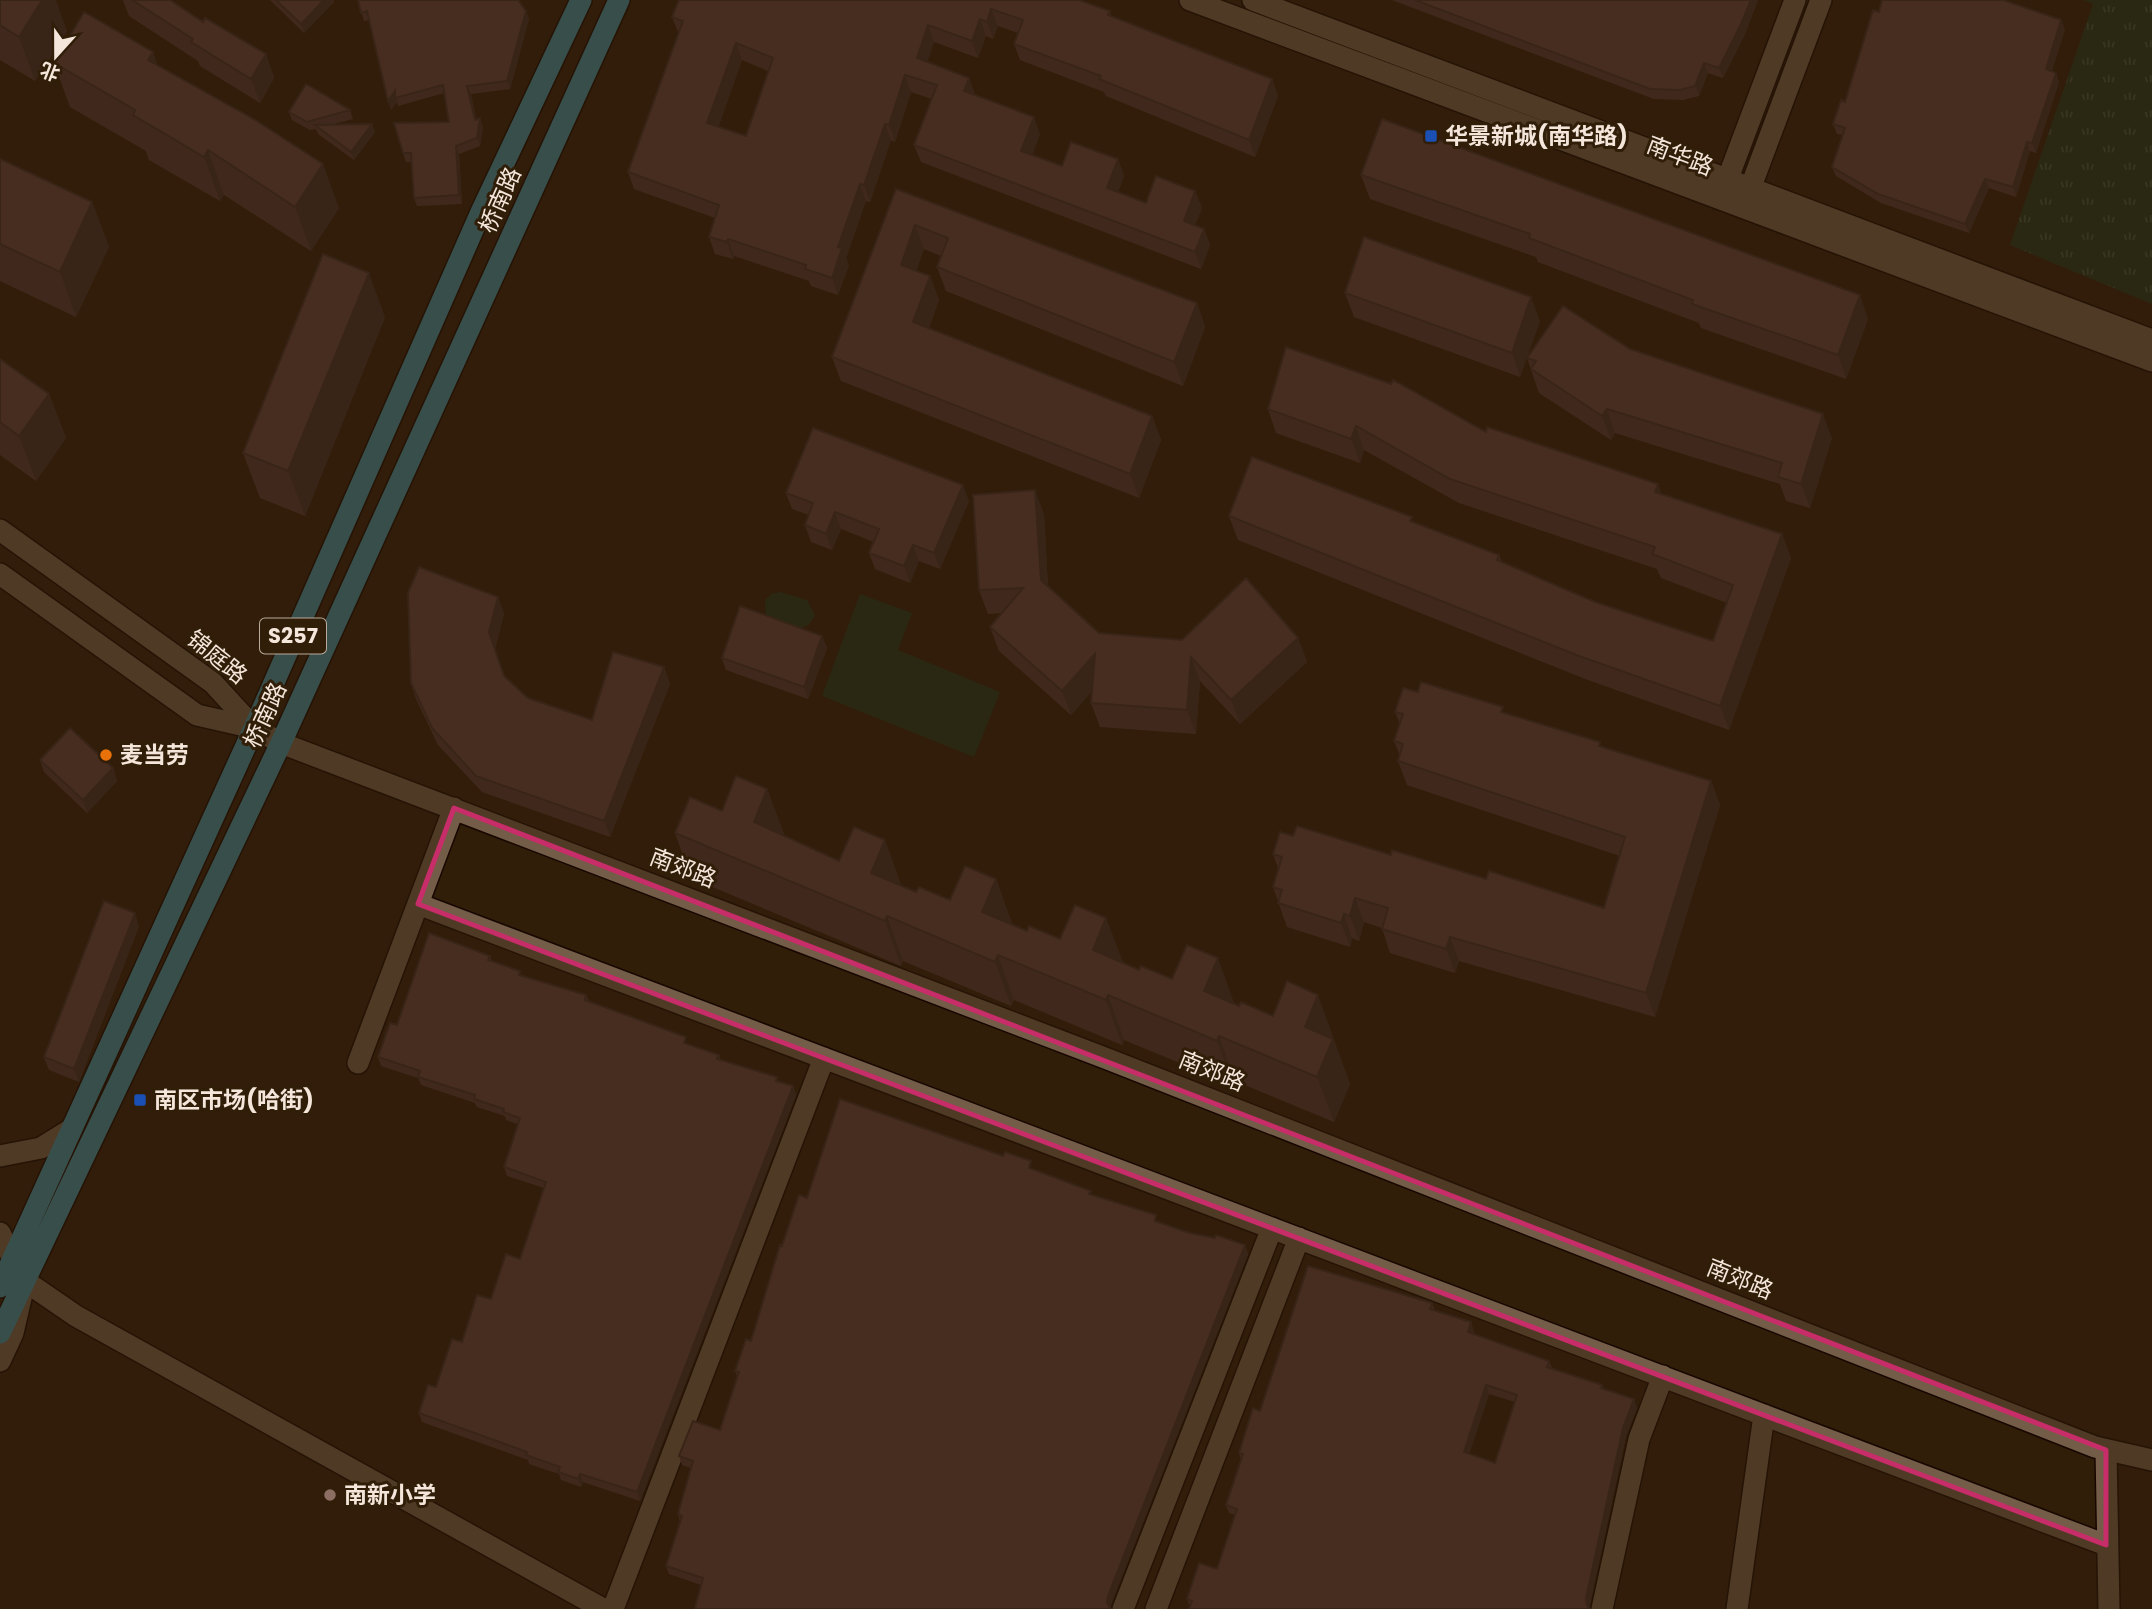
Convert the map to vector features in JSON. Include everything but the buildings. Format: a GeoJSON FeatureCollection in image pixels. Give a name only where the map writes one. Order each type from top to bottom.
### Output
{"type":"FeatureCollection","features":[{"type":"Feature","properties":{"kind":"main road","name":"桥南路"},"geometry":{"type":"LineString","coordinates":[[0,1333],[9,1275],[70,1130],[254,729],[475,225],[581,0]]}},
{"type":"Feature","properties":{"kind":"main road","name":"桥南路"},"geometry":{"type":"LineString","coordinates":[[9,1275],[281,744],[619,0]]}},
{"type":"Feature","properties":{"kind":"street","name":"南华路"},"geometry":{"type":"LineString","coordinates":[[1190,0],[2152,340]]}},
{"type":"Feature","properties":{"kind":"street","name":"南华路"},"geometry":{"type":"LineString","coordinates":[[1253,0],[1724,189]]}},
{"type":"Feature","properties":{"kind":"street"},"geometry":{"type":"LineString","coordinates":[[1724,189],[1795,0]]}},
{"type":"Feature","properties":{"kind":"street"},"geometry":{"type":"LineString","coordinates":[[1747,197],[1821,0]]}},
{"type":"Feature","properties":{"kind":"street","name":"南华路"},"geometry":{"type":"LineString","coordinates":[[1747,197],[2152,361]]}},
{"type":"Feature","properties":{"kind":"street","name":"锦庭路"},"geometry":{"type":"LineString","coordinates":[[0,530],[213,683],[254,729]]}},
{"type":"Feature","properties":{"kind":"street"},"geometry":{"type":"LineString","coordinates":[[0,574],[197,715],[254,729]]}},
{"type":"Feature","properties":{"kind":"street","name":"南郊路"},"geometry":{"type":"LineString","coordinates":[[254,729],[281,744],[1093,1053],[2106,1450],[2152,1460]]}},
{"type":"Feature","properties":{"kind":"street"},"geometry":{"type":"LineString","coordinates":[[358,1063],[454,808]]}},
{"type":"Feature","properties":{"kind":"street"},"geometry":{"type":"LineString","coordinates":[[418,904],[2106,1545]]}},
{"type":"Feature","properties":{"kind":"street"},"geometry":{"type":"LineString","coordinates":[[613,1609],[824,1058]]}},
{"type":"Feature","properties":{"kind":"street"},"geometry":{"type":"LineString","coordinates":[[0,1156],[23,1154],[41,1148],[70,1130]]}},
{"type":"Feature","properties":{"kind":"street"},"geometry":{"type":"LineString","coordinates":[[1123,1609],[1272,1228]]}},
{"type":"Feature","properties":{"kind":"street"},"geometry":{"type":"LineString","coordinates":[[0,1233],[9,1275],[13,1333],[0,1361]]}},
{"type":"Feature","properties":{"kind":"street"},"geometry":{"type":"LineString","coordinates":[[1156,1609],[1299,1238]]}},
{"type":"Feature","properties":{"kind":"street"},"geometry":{"type":"LineString","coordinates":[[9,1275],[76,1316],[603,1609]]}},
{"type":"Feature","properties":{"kind":"street"},"geometry":{"type":"LineString","coordinates":[[1602,1609],[1639,1439],[1663,1376]]}},
{"type":"Feature","properties":{"kind":"street"},"geometry":{"type":"LineString","coordinates":[[1737,1609],[1764,1415]]}},
{"type":"Feature","properties":{"kind":"street"},"geometry":{"type":"LineString","coordinates":[[2106,1450],[2109,1609]]}},
{"type":"Feature","properties":{"kind":"highlighted area"},"geometry":{"type":"Polygon","coordinates":[[[454,808],[2106,1450],[2106,1545],[1663,1376],[418,904],[454,808]]]}},
{"type":"Feature","properties":{"kind":"green space"},"geometry":{"type":"Polygon","coordinates":[[[2084,0],[2152,0],[2152,304],[2010,245],[2093,4],[2084,0]]]}},
{"type":"Feature","properties":{"kind":"green space"},"geometry":{"type":"Polygon","coordinates":[[[780,592],[807,600],[815,615],[811,622],[800,628],[793,628],[766,617],[765,600],[771,594],[780,592]]]}},
{"type":"Feature","properties":{"kind":"green space"},"geometry":{"type":"Polygon","coordinates":[[[860,594],[912,613],[898,650],[1000,692],[974,757],[822,696],[860,594]]]}},
{"type":"Feature","properties":{"kind":"place","name":"华景新城(南华路)"},"geometry":{"type":"Point","coordinates":[1431,136]}},
{"type":"Feature","properties":{"kind":"place","name":"麦当劳"},"geometry":{"type":"Point","coordinates":[106,755]}},
{"type":"Feature","properties":{"kind":"place","name":"南区市场(哈街)"},"geometry":{"type":"Point","coordinates":[140,1100]}},
{"type":"Feature","properties":{"kind":"place","name":"南新小学"},"geometry":{"type":"Point","coordinates":[330,1495]}}]}
